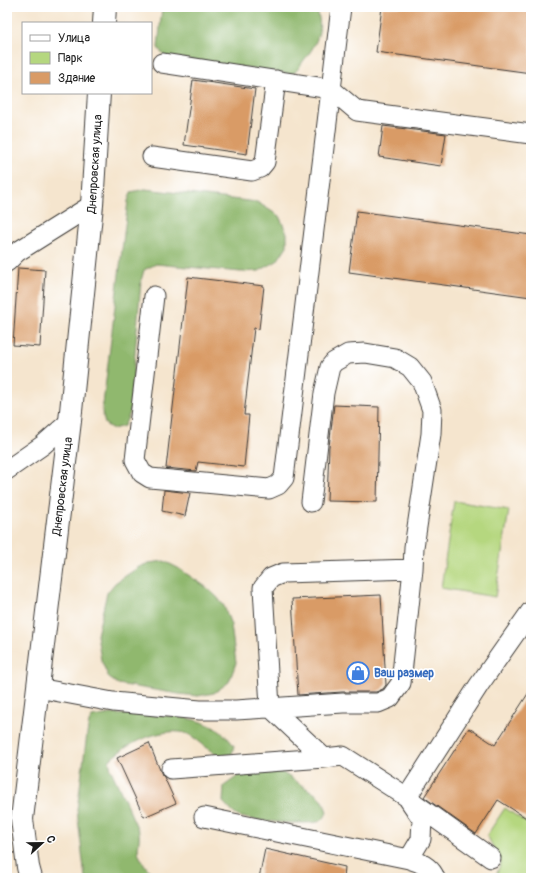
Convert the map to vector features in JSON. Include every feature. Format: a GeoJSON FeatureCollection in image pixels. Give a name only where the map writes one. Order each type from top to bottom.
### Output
{"type":"FeatureCollection","features":[{"type":"Feature","properties":{"kind":"main road"},"geometry":{"type":"LineString","coordinates":[[104,22],[105,7]]}},
{"type":"Feature","properties":{"kind":"main road","name":"Днепровская улица"},"geometry":{"type":"LineString","coordinates":[[31,878],[28,867],[22,819],[70,422],[92,205],[99,94]]}},
{"type":"Feature","properties":{"kind":"lane"},"geometry":{"type":"LineString","coordinates":[[154,296],[135,460],[142,473],[150,478],[199,483],[269,489],[278,485],[284,478],[341,7]]}},
{"type":"Feature","properties":{"kind":"lane"},"geometry":{"type":"LineString","coordinates":[[162,63],[331,89],[357,111],[531,134]]}},
{"type":"Feature","properties":{"kind":"lane"},"geometry":{"type":"LineString","coordinates":[[152,157],[252,171],[260,168],[265,162],[276,80]]}},
{"type":"Feature","properties":{"kind":"lane"},"geometry":{"type":"LineString","coordinates":[[7,262],[16,252],[92,205]]}},
{"type":"Feature","properties":{"kind":"lane"},"geometry":{"type":"LineString","coordinates":[[38,688],[112,702],[200,710],[236,710],[343,703],[378,703],[390,698],[402,683],[414,547],[431,434],[432,410],[422,382],[410,367],[395,358],[365,353],[348,354],[334,362],[330,367],[324,393],[311,502]]}},
{"type":"Feature","properties":{"kind":"lane"},"geometry":{"type":"LineString","coordinates":[[7,470],[43,445],[70,422]]}},
{"type":"Feature","properties":{"kind":"lane"},"geometry":{"type":"LineString","coordinates":[[324,758],[270,707],[264,588],[270,578],[283,573],[413,569]]}},
{"type":"Feature","properties":{"kind":"lane"},"geometry":{"type":"LineString","coordinates":[[407,798],[479,685],[531,611]]}},
{"type":"Feature","properties":{"kind":"lane"},"geometry":{"type":"LineString","coordinates":[[171,769],[343,756],[407,798],[491,858]]}},
{"type":"Feature","properties":{"kind":"lane"},"geometry":{"type":"LineString","coordinates":[[407,798],[422,820],[420,839],[409,859]]}},
{"type":"Feature","properties":{"kind":"lane"},"geometry":{"type":"LineString","coordinates":[[204,816],[421,862],[433,873],[435,878]]}},
{"type":"Feature","properties":{"kind":"green space"},"geometry":{"type":"Polygon","coordinates":[[[162,7],[304,7],[317,11],[320,24],[318,37],[312,49],[297,70],[291,74],[165,56],[158,48],[162,7]]]}},
{"type":"Feature","properties":{"kind":"green space"},"geometry":{"type":"Polygon","coordinates":[[[145,189],[257,202],[279,216],[287,233],[287,246],[277,261],[259,271],[241,272],[156,264],[144,270],[141,281],[130,413],[124,426],[113,429],[105,424],[102,412],[128,201],[131,192],[145,189]]]}},
{"type":"Feature","properties":{"kind":"green space"},"geometry":{"type":"Polygon","coordinates":[[[454,501],[509,510],[495,597],[441,588],[454,501]]]}},
{"type":"Feature","properties":{"kind":"green space"},"geometry":{"type":"Polygon","coordinates":[[[164,561],[178,568],[206,587],[224,606],[231,625],[236,663],[229,682],[214,693],[198,696],[118,684],[109,678],[101,660],[97,635],[107,593],[115,583],[139,567],[149,563],[164,561]]]}},
{"type":"Feature","properties":{"kind":"green space"},"geometry":{"type":"Polygon","coordinates":[[[111,714],[161,715],[195,720],[224,734],[234,746],[232,754],[218,756],[188,734],[168,732],[146,738],[124,748],[109,761],[111,770],[139,832],[138,851],[140,858],[155,878],[85,878],[77,810],[87,734],[89,722],[92,717],[111,714]]]}},
{"type":"Feature","properties":{"kind":"green space"},"geometry":{"type":"Polygon","coordinates":[[[263,768],[283,773],[317,795],[323,801],[327,812],[324,818],[321,821],[311,823],[289,823],[263,821],[234,814],[223,802],[224,786],[238,776],[263,768]]]}},
{"type":"Feature","properties":{"kind":"green space"},"geometry":{"type":"Polygon","coordinates":[[[505,808],[531,826],[531,878],[495,878],[501,863],[487,835],[505,808]]]}},
{"type":"Feature","properties":{"kind":"building"},"geometry":{"type":"Polygon","coordinates":[[[382,7],[519,7],[531,9],[531,73],[376,52],[382,7]]]}},
{"type":"Feature","properties":{"kind":"building"},"geometry":{"type":"Polygon","coordinates":[[[193,80],[255,89],[247,154],[184,145],[193,80]]]}},
{"type":"Feature","properties":{"kind":"building"},"geometry":{"type":"Polygon","coordinates":[[[383,126],[446,134],[441,166],[379,157],[383,126]]]}},
{"type":"Feature","properties":{"kind":"building"},"geometry":{"type":"Polygon","coordinates":[[[357,211],[531,235],[531,297],[349,272],[357,211]]]}},
{"type":"Feature","properties":{"kind":"building"},"geometry":{"type":"Polygon","coordinates":[[[18,268],[45,270],[40,347],[13,345],[18,268]]]}},
{"type":"Feature","properties":{"kind":"building"},"geometry":{"type":"Polygon","coordinates":[[[188,277],[264,286],[259,329],[254,328],[244,415],[249,415],[244,467],[198,462],[196,471],[166,468],[188,277]]]}},
{"type":"Feature","properties":{"kind":"building"},"geometry":{"type":"Polygon","coordinates":[[[334,405],[379,407],[377,502],[327,501],[329,447],[334,405]]]}},
{"type":"Feature","properties":{"kind":"building"},"geometry":{"type":"Polygon","coordinates":[[[164,490],[190,493],[185,516],[162,511],[164,490]]]}},
{"type":"Feature","properties":{"kind":"building"},"geometry":{"type":"Polygon","coordinates":[[[381,595],[386,685],[383,689],[376,692],[342,692],[298,695],[292,599],[381,595]]]}},
{"type":"Feature","properties":{"kind":"building"},"geometry":{"type":"Polygon","coordinates":[[[531,689],[531,821],[498,800],[476,834],[424,797],[469,728],[495,745],[531,689]]]}},
{"type":"Feature","properties":{"kind":"building"},"geometry":{"type":"Polygon","coordinates":[[[149,743],[162,775],[176,803],[144,817],[117,758],[149,743]]]}},
{"type":"Feature","properties":{"kind":"building"},"geometry":{"type":"Polygon","coordinates":[[[265,849],[345,867],[344,878],[259,878],[265,849]]]}},
{"type":"Feature","properties":{"kind":"place","name":"Ваш размер"},"geometry":{"type":"Point","coordinates":[358,673]}}]}
